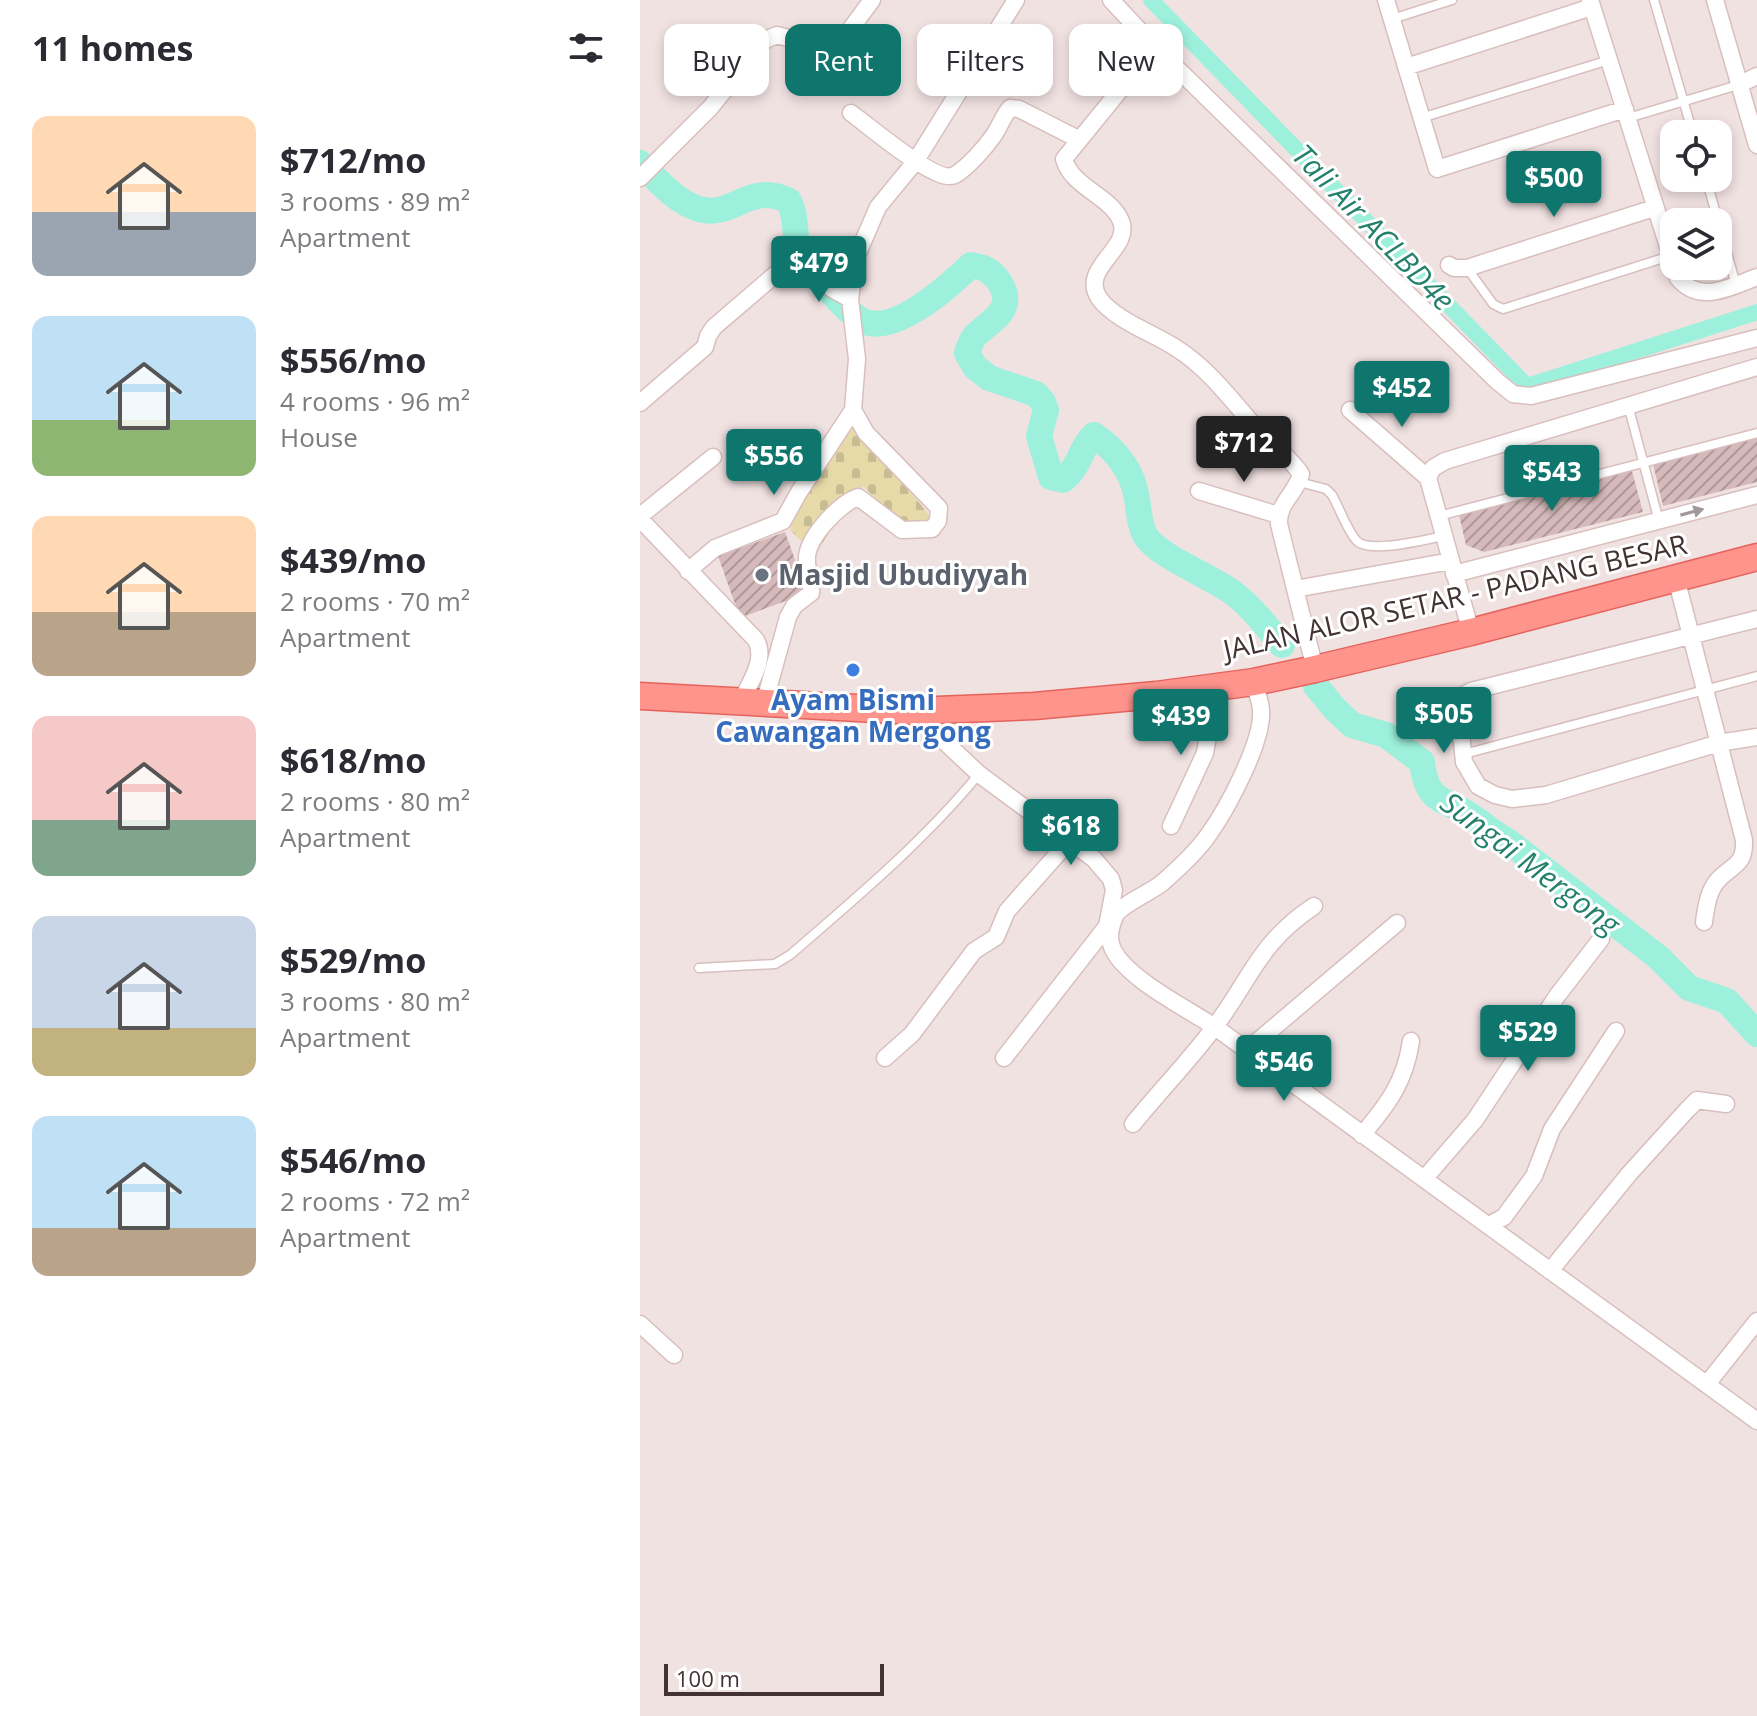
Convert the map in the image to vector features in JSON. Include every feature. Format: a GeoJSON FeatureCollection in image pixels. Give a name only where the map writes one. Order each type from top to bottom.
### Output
{"type":"FeatureCollection","features":[{"type":"Feature","properties":{"kind":"main road","name":"JALAN ALOR SETAR - PADANG BESAR"},"geometry":{"type":"LineString","coordinates":[[640,696],[912,711],[1034,706],[1208,688],[1254,682],[1471,632],[1757,557]]}},
{"type":"Feature","properties":{"kind":"street"},"geometry":{"type":"LineString","coordinates":[[640,178],[710,108],[765,40],[777,35],[826,48],[838,46],[872,0]]}},
{"type":"Feature","properties":{"kind":"street"},"geometry":{"type":"LineString","coordinates":[[688,571],[715,548],[783,521],[853,410],[857,359],[851,308],[855,260],[864,233],[878,207],[915,162],[1016,0]]}},
{"type":"Feature","properties":{"kind":"street"},"geometry":{"type":"LineString","coordinates":[[1111,0],[1133,24]]}},
{"type":"Feature","properties":{"kind":"street"},"geometry":{"type":"LineString","coordinates":[[1386,0],[1437,169],[1626,113]]}},
{"type":"Feature","properties":{"kind":"street"},"geometry":{"type":"LineString","coordinates":[[1715,0],[1757,145]]}},
{"type":"Feature","properties":{"kind":"street"},"geometry":{"type":"LineString","coordinates":[[1406,67],[1591,4],[1660,226]]}},
{"type":"Feature","properties":{"kind":"street"},"geometry":{"type":"LineString","coordinates":[[1183,74],[1513,394],[1531,396],[1757,338]]}},
{"type":"Feature","properties":{"kind":"street"},"geometry":{"type":"LineString","coordinates":[[1738,85],[1757,76]]}},
{"type":"Feature","properties":{"kind":"street"},"geometry":{"type":"LineString","coordinates":[[1114,96],[1064,159],[1067,168],[1117,214],[1123,225],[1122,235],[1097,272],[1094,285],[1099,298],[1117,313],[1177,348],[1205,371],[1301,474],[1299,482],[1283,501],[1278,515],[1315,669]]}},
{"type":"Feature","properties":{"kind":"street"},"geometry":{"type":"LineString","coordinates":[[851,113],[915,162],[943,177],[951,177],[994,135],[1010,108],[1019,109],[1078,139]]}},
{"type":"Feature","properties":{"kind":"street"},"geometry":{"type":"LineString","coordinates":[[1449,265],[1467,268],[1654,208]]}},
{"type":"Feature","properties":{"kind":"street"},"geometry":{"type":"LineString","coordinates":[[640,403],[705,347],[714,327],[784,267],[803,268],[832,289],[851,308]]}},
{"type":"Feature","properties":{"kind":"street"},"geometry":{"type":"LineString","coordinates":[[1680,280],[1688,290],[1702,294],[1757,277]]}},
{"type":"Feature","properties":{"kind":"street"},"geometry":{"type":"LineString","coordinates":[[1428,478],[1433,468],[1445,461],[1757,367]]}},
{"type":"Feature","properties":{"kind":"street"},"geometry":{"type":"LineString","coordinates":[[752,704],[788,617],[794,606],[811,593],[806,558],[812,542],[831,515],[847,501],[858,497],[902,530],[932,529],[938,521],[939,508],[866,433],[853,410]]}},
{"type":"Feature","properties":{"kind":"street"},"geometry":{"type":"LineString","coordinates":[[1350,410],[1428,478],[1471,632]]}},
{"type":"Feature","properties":{"kind":"street"},"geometry":{"type":"LineString","coordinates":[[713,457],[640,518],[756,640],[761,650],[752,704]]}},
{"type":"Feature","properties":{"kind":"street"},"geometry":{"type":"LineString","coordinates":[[1199,491],[1278,515]]}},
{"type":"Feature","properties":{"kind":"street"},"geometry":{"type":"LineString","coordinates":[[1295,589],[1452,567],[1659,521],[1757,495]]}},
{"type":"Feature","properties":{"kind":"street"},"geometry":{"type":"LineString","coordinates":[[1676,578],[1744,851],[1740,863],[1718,880],[1711,892],[1704,922]]}},
{"type":"Feature","properties":{"kind":"street"},"geometry":{"type":"LineString","coordinates":[[1757,619],[1471,691],[1462,696],[1458,705],[1464,762],[1478,786],[1512,799],[1546,795],[1719,743],[1757,737]]}},
{"type":"Feature","properties":{"kind":"street"},"geometry":{"type":"LineString","coordinates":[[1117,912],[1160,885],[1208,836],[1234,791],[1258,738],[1261,711],[1254,682]]}},
{"type":"Feature","properties":{"kind":"street"},"geometry":{"type":"LineString","coordinates":[[1171,826],[1205,753],[1212,714],[1208,688]]}},
{"type":"Feature","properties":{"kind":"street"},"geometry":{"type":"LineString","coordinates":[[912,711],[979,774],[1094,859],[1111,879],[1117,912],[1109,936],[1111,946],[1131,972],[1215,1027],[1757,1421]]}},
{"type":"Feature","properties":{"kind":"street"},"geometry":{"type":"LineString","coordinates":[[1740,741],[1757,747]]}},
{"type":"Feature","properties":{"kind":"street"},"geometry":{"type":"LineString","coordinates":[[885,1058],[912,1034],[974,951],[996,937],[1007,911],[1070,840]]}},
{"type":"Feature","properties":{"kind":"street"},"geometry":{"type":"LineString","coordinates":[[1004,1058],[1107,926],[1114,890]]}},
{"type":"Feature","properties":{"kind":"street"},"geometry":{"type":"LineString","coordinates":[[1133,1124],[1215,1027],[1257,959],[1295,918],[1314,906]]}},
{"type":"Feature","properties":{"kind":"street"},"geometry":{"type":"LineString","coordinates":[[1246,1051],[1397,923]]}},
{"type":"Feature","properties":{"kind":"street"},"geometry":{"type":"LineString","coordinates":[[1424,1179],[1475,1120],[1548,1008],[1601,939]]}},
{"type":"Feature","properties":{"kind":"street"},"geometry":{"type":"LineString","coordinates":[[1489,1225],[1504,1217],[1534,1176],[1552,1129],[1616,1031]]}},
{"type":"Feature","properties":{"kind":"street"},"geometry":{"type":"LineString","coordinates":[[1362,1135],[1395,1092],[1407,1066],[1411,1041]]}},
{"type":"Feature","properties":{"kind":"street"},"geometry":{"type":"LineString","coordinates":[[1550,1271],[1629,1174],[1697,1100],[1726,1104]]}},
{"type":"Feature","properties":{"kind":"street"},"geometry":{"type":"LineString","coordinates":[[1707,1384],[1757,1321]]}},
{"type":"Feature","properties":{"kind":"street"},"geometry":{"type":"LineString","coordinates":[[640,1324],[674,1355]]}},
{"type":"Feature","properties":{"kind":"lane"},"geometry":{"type":"LineString","coordinates":[[1390,20],[1452,0]]}},
{"type":"Feature","properties":{"kind":"lane"},"geometry":{"type":"LineString","coordinates":[[1654,0],[1689,120]]}},
{"type":"Feature","properties":{"kind":"lane"},"geometry":{"type":"LineString","coordinates":[[1421,118],[1609,60]]}},
{"type":"Feature","properties":{"kind":"lane"},"geometry":{"type":"LineString","coordinates":[[1626,113],[1684,101],[1738,85]]}},
{"type":"Feature","properties":{"kind":"lane"},"geometry":{"type":"LineString","coordinates":[[1710,192],[1736,285]]}},
{"type":"Feature","properties":{"kind":"lane"},"geometry":{"type":"LineString","coordinates":[[1467,268],[1493,304],[1503,309],[1660,259]]}},
{"type":"Feature","properties":{"kind":"lane"},"geometry":{"type":"LineString","coordinates":[[1628,404],[1659,521]]}},
{"type":"Feature","properties":{"kind":"lane"},"geometry":{"type":"LineString","coordinates":[[1438,516],[1757,433]]}},
{"type":"Feature","properties":{"kind":"lane"},"geometry":{"type":"LineString","coordinates":[[1299,482],[1326,489],[1332,495],[1356,540],[1363,546],[1375,547],[1444,536]]}},
{"type":"Feature","properties":{"kind":"lane"},"geometry":{"type":"LineString","coordinates":[[1464,754],[1757,676]]}},
{"type":"Feature","properties":{"kind":"lane"},"geometry":{"type":"LineString","coordinates":[[699,968],[775,964],[790,955],[945,816],[979,774]]}},
{"type":"Feature","properties":{"kind":"green space"},"geometry":{"type":"Polygon","coordinates":[[[849,421],[932,519],[925,528],[905,529],[863,486],[833,525],[816,555],[790,530],[798,506],[849,421]]]}},
{"type":"Feature","properties":{"kind":"building"},"geometry":{"type":"Polygon","coordinates":[[[1757,438],[1757,482],[1663,506],[1653,464],[1757,438]]]}},
{"type":"Feature","properties":{"kind":"building"},"geometry":{"type":"Polygon","coordinates":[[[1632,471],[1643,512],[1484,552],[1466,545],[1459,515],[1632,471]]]}},
{"type":"Feature","properties":{"kind":"building","name":"Masjid Ubudiyyah"},"geometry":{"type":"Polygon","coordinates":[[[785,532],[807,593],[740,618],[718,556],[785,532]]]}},
{"type":"Feature","properties":{"kind":"waterway","name":"Tali Air ACLBD4e"},"geometry":{"type":"LineString","coordinates":[[1151,0],[1527,386],[1757,312]]}},
{"type":"Feature","properties":{"kind":"waterway","name":"Sungai Mergong"},"geometry":{"type":"LineString","coordinates":[[640,163],[674,195],[699,209],[722,209],[763,195],[789,201],[797,247],[805,265],[850,312],[872,324],[887,322],[919,307],[971,265],[989,271],[1003,290],[1004,306],[974,338],[967,353],[975,367],[989,378],[1036,394],[1043,402],[1046,410],[1039,436],[1051,477],[1063,480],[1094,435],[1117,455],[1128,471],[1142,526],[1151,543],[1232,592],[1282,645]]}},
{"type":"Feature","properties":{"kind":"waterway","name":"Sungai Mergong"},"geometry":{"type":"LineString","coordinates":[[1316,686],[1352,725],[1386,735],[1422,762],[1428,786],[1438,798],[1509,842],[1658,957],[1689,988],[1727,1001],[1757,1034]]}},
{"type":"Feature","properties":{"kind":"place","name":"Masjid Ubudiyyah"},"geometry":{"type":"Point","coordinates":[762,575]}},
{"type":"Feature","properties":{"kind":"place","name":"Ayam Bismi Cawangan Mergong"},"geometry":{"type":"Point","coordinates":[853,670]}}]}
